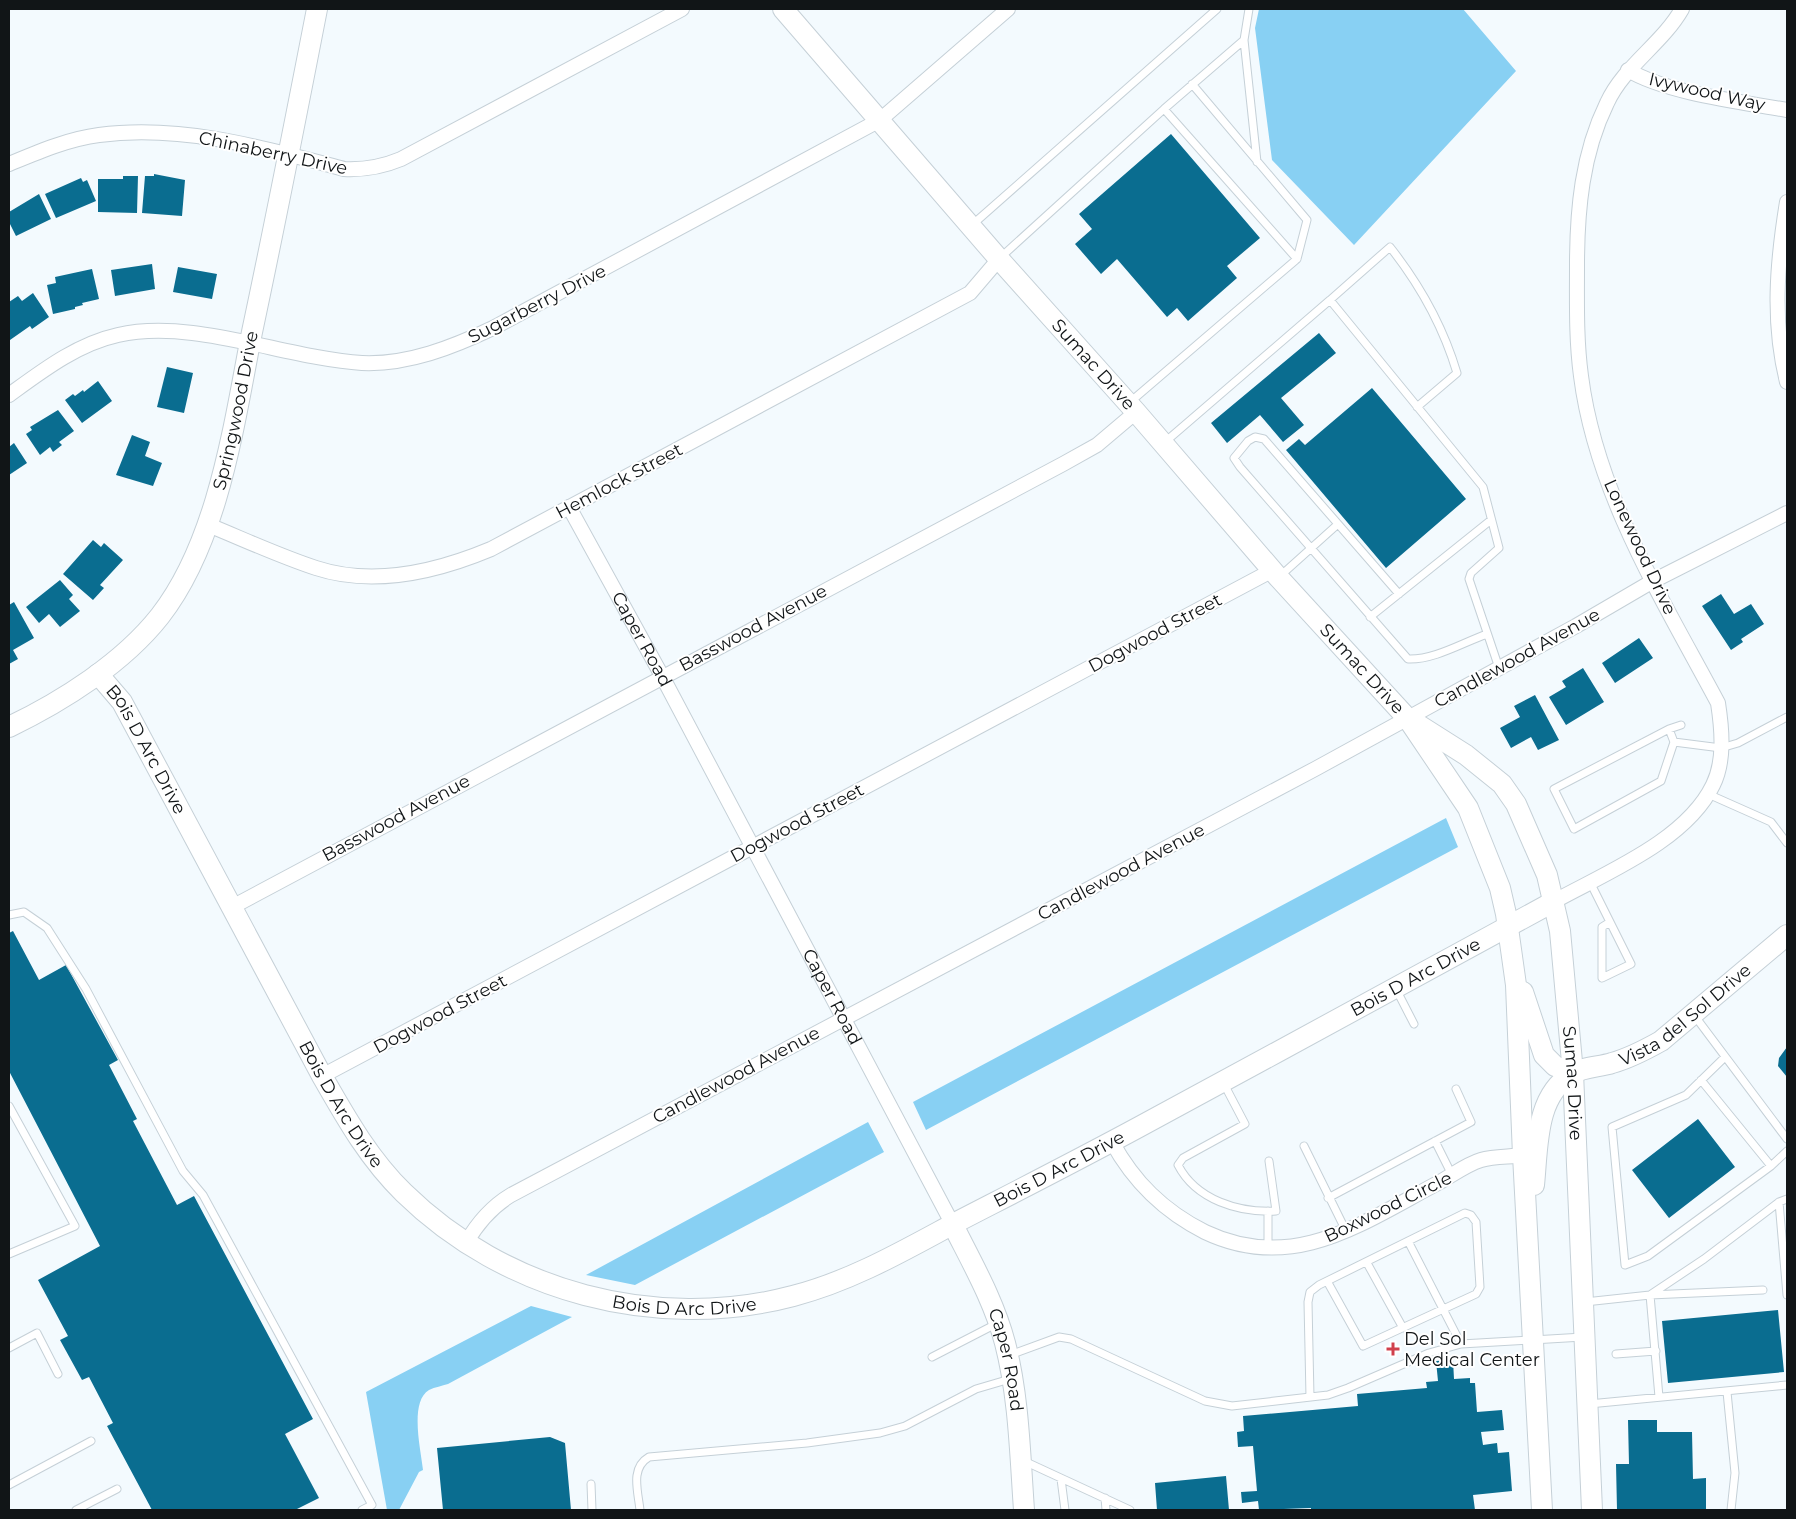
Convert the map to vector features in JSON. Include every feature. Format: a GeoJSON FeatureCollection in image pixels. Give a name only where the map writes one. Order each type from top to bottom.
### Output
{"type":"FeatureCollection","features":[{"type":"Feature","properties":{"kind":"street","name":"Springwood Drive"},"geometry":{"type":"LineString","coordinates":[[9,727],[63,698],[98,674],[140,637],[160,616],[179,587],[206,524],[226,466],[317,9]]}},
{"type":"Feature","properties":{"kind":"street","name":"Chinaberry Drive"},"geometry":{"type":"LineString","coordinates":[[9,164],[58,145],[98,135],[139,132],[188,136],[288,154],[344,169],[360,170],[382,167],[402,159],[682,9]]}},
{"type":"Feature","properties":{"kind":"street","name":"Sumac Drive"},"geometry":{"type":"LineString","coordinates":[[783,9],[970,226],[1132,407],[1276,574],[1408,719],[1468,808],[1500,888],[1508,927],[1516,985],[1522,1155],[1542,1510]]}},
{"type":"Feature","properties":{"kind":"street","name":"Sugarberry Drive"},"geometry":{"type":"LineString","coordinates":[[9,395],[60,359],[116,335],[147,330],[183,332],[324,359],[364,363],[402,360],[448,349],[502,324],[880,120],[1008,9]]}},
{"type":"Feature","properties":{"kind":"street","name":"Lonewood Drive"},"geometry":{"type":"LineString","coordinates":[[1553,902],[1673,834],[1697,811],[1714,785],[1721,748],[1722,728],[1718,703],[1622,519],[1605,475],[1581,377],[1576,324],[1577,219],[1584,173],[1592,139],[1607,102],[1628,70],[1682,9]]}},
{"type":"Feature","properties":{"kind":"street","name":"Ivywood Way"},"geometry":{"type":"LineString","coordinates":[[1628,70],[1644,80],[1718,98],[1787,110]]}},
{"type":"Feature","properties":{"kind":"street"},"geometry":{"type":"LineString","coordinates":[[1787,202],[1785,233],[1776,293],[1778,334],[1787,382]]}},
{"type":"Feature","properties":{"kind":"street","name":"Hemlock Street"},"geometry":{"type":"LineString","coordinates":[[206,524],[317,568],[348,574],[384,576],[420,572],[457,563],[490,550],[970,293],[999,259]]}},
{"type":"Feature","properties":{"kind":"street","name":"Basswood Avenue"},"geometry":{"type":"LineString","coordinates":[[232,907],[1088,450],[1132,407]]}},
{"type":"Feature","properties":{"kind":"street","name":"Caper Road"},"geometry":{"type":"LineString","coordinates":[[570,507],[845,1018],[990,1299],[1012,1378],[1024,1510]]}},
{"type":"Feature","properties":{"kind":"street","name":"Candlewood Avenue"},"geometry":{"type":"LineString","coordinates":[[466,1243],[476,1225],[489,1211],[511,1195],[1408,719],[1653,581],[1787,513]]}},
{"type":"Feature","properties":{"kind":"street","name":"Dogwood Street"},"geometry":{"type":"LineString","coordinates":[[322,1076],[753,846],[1276,574]]}},
{"type":"Feature","properties":{"kind":"street","name":"Bois D Arc Drive"},"geometry":{"type":"LineString","coordinates":[[98,674],[122,702],[322,1076],[354,1133],[379,1166],[404,1194],[466,1243],[541,1283],[597,1298],[638,1306],[676,1310],[752,1305],[834,1283],[882,1262],[1112,1142],[1553,902]]}},
{"type":"Feature","properties":{"kind":"street","name":"Sumac Drive"},"geometry":{"type":"LineString","coordinates":[[1408,719],[1466,755],[1502,784],[1516,804],[1527,826],[1547,876],[1560,931],[1573,1073],[1592,1510]]}},
{"type":"Feature","properties":{"kind":"street","name":"Vista del Sol Drive"},"geometry":{"type":"LineString","coordinates":[[1573,1073],[1613,1063],[1640,1053],[1661,1041],[1787,935]]}},
{"type":"Feature","properties":{"kind":"street"},"geometry":{"type":"LineString","coordinates":[[1513,960],[1544,1054],[1555,1066],[1573,1073],[1556,1088],[1545,1107],[1539,1135],[1528,1252]]}},
{"type":"Feature","properties":{"kind":"street","name":"Boxwood Circle"},"geometry":{"type":"LineString","coordinates":[[1112,1142],[1125,1166],[1143,1188],[1185,1222],[1214,1236],[1245,1244],[1268,1247],[1309,1245],[1346,1232],[1481,1160],[1522,1155]]}},
{"type":"Feature","properties":{"kind":"lane"},"geometry":{"type":"LineString","coordinates":[[970,226],[1217,9]]}},
{"type":"Feature","properties":{"kind":"lane"},"geometry":{"type":"LineString","coordinates":[[1249,9],[1244,40],[1257,162]]}},
{"type":"Feature","properties":{"kind":"lane"},"geometry":{"type":"LineString","coordinates":[[999,259],[1164,109],[1244,40]]}},
{"type":"Feature","properties":{"kind":"lane"},"geometry":{"type":"LineString","coordinates":[[1132,407],[1297,259],[1307,220],[1192,84]]}},
{"type":"Feature","properties":{"kind":"lane"},"geometry":{"type":"LineString","coordinates":[[1164,109],[1297,259]]}},
{"type":"Feature","properties":{"kind":"lane"},"geometry":{"type":"LineString","coordinates":[[1164,444],[1390,247],[1414,278],[1432,309],[1457,373],[1417,407]]}},
{"type":"Feature","properties":{"kind":"lane"},"geometry":{"type":"LineString","coordinates":[[1330,300],[1483,487],[1498,548],[1471,573],[1469,580],[1499,668]]}},
{"type":"Feature","properties":{"kind":"lane"},"geometry":{"type":"LineString","coordinates":[[1399,594],[1264,439],[1255,437],[1248,441],[1234,458],[1408,659],[1419,659],[1436,654],[1487,634]]}},
{"type":"Feature","properties":{"kind":"lane"},"geometry":{"type":"LineString","coordinates":[[1370,617],[1491,520]]}},
{"type":"Feature","properties":{"kind":"lane"},"geometry":{"type":"LineString","coordinates":[[1276,574],[1311,548],[1338,524]]}},
{"type":"Feature","properties":{"kind":"lane"},"geometry":{"type":"LineString","coordinates":[[1674,742],[1721,748],[1738,743],[1787,717]]}},
{"type":"Feature","properties":{"kind":"lane"},"geometry":{"type":"LineString","coordinates":[[1669,729],[1674,742],[1661,781],[1574,829],[1554,789],[1669,729],[1682,725]]}},
{"type":"Feature","properties":{"kind":"lane"},"geometry":{"type":"LineString","coordinates":[[1708,794],[1771,822],[1787,843]]}},
{"type":"Feature","properties":{"kind":"lane"},"geometry":{"type":"LineString","coordinates":[[1590,881],[1631,964],[1602,978],[1602,927],[1610,922]]}},
{"type":"Feature","properties":{"kind":"lane"},"geometry":{"type":"LineString","coordinates":[[9,915],[24,912],[47,928],[86,989],[183,1171],[203,1195],[372,1505],[362,1510]]}},
{"type":"Feature","properties":{"kind":"lane"},"geometry":{"type":"LineString","coordinates":[[1395,988],[1414,1024]]}},
{"type":"Feature","properties":{"kind":"lane"},"geometry":{"type":"LineString","coordinates":[[1694,1015],[1787,1139]]}},
{"type":"Feature","properties":{"kind":"lane"},"geometry":{"type":"LineString","coordinates":[[1726,1057],[1686,1095],[1612,1127],[1625,1266],[1648,1256],[1771,1166],[1787,1151]]}},
{"type":"Feature","properties":{"kind":"lane"},"geometry":{"type":"LineString","coordinates":[[1701,1080],[1771,1166]]}},
{"type":"Feature","properties":{"kind":"lane"},"geometry":{"type":"LineString","coordinates":[[1223,1082],[1245,1124],[1183,1158],[1178,1165],[1184,1176],[1210,1198],[1257,1212],[1276,1211],[1270,1161]]}},
{"type":"Feature","properties":{"kind":"lane"},"geometry":{"type":"LineString","coordinates":[[1328,1198],[1471,1122],[1456,1089]]}},
{"type":"Feature","properties":{"kind":"lane"},"geometry":{"type":"LineString","coordinates":[[9,1106],[75,1226],[9,1254]]}},
{"type":"Feature","properties":{"kind":"lane"},"geometry":{"type":"LineString","coordinates":[[1435,1141],[1453,1175]]}},
{"type":"Feature","properties":{"kind":"lane"},"geometry":{"type":"LineString","coordinates":[[1304,1146],[1346,1232]]}},
{"type":"Feature","properties":{"kind":"lane"},"geometry":{"type":"LineString","coordinates":[[1650,1295],[1704,1259],[1779,1202],[1787,1200]]}},
{"type":"Feature","properties":{"kind":"lane"},"geometry":{"type":"LineString","coordinates":[[1779,1202],[1787,1295]]}},
{"type":"Feature","properties":{"kind":"lane"},"geometry":{"type":"LineString","coordinates":[[1268,1211],[1268,1247]]}},
{"type":"Feature","properties":{"kind":"lane"},"geometry":{"type":"LineString","coordinates":[[1310,1397],[1308,1302],[1310,1292],[1327,1281],[1464,1214],[1471,1215],[1476,1222],[1480,1287],[1476,1294],[1363,1346],[1327,1281]]}},
{"type":"Feature","properties":{"kind":"lane"},"geometry":{"type":"LineString","coordinates":[[1408,1241],[1461,1344]]}},
{"type":"Feature","properties":{"kind":"lane"},"geometry":{"type":"LineString","coordinates":[[1367,1263],[1402,1328]]}},
{"type":"Feature","properties":{"kind":"lane"},"geometry":{"type":"LineString","coordinates":[[1582,1303],[1650,1295],[1763,1290]]}},
{"type":"Feature","properties":{"kind":"lane"},"geometry":{"type":"LineString","coordinates":[[1650,1295],[1659,1397]]}},
{"type":"Feature","properties":{"kind":"lane"},"geometry":{"type":"LineString","coordinates":[[932,1357],[998,1323]]}},
{"type":"Feature","properties":{"kind":"lane"},"geometry":{"type":"LineString","coordinates":[[9,1348],[37,1333],[58,1374]]}},
{"type":"Feature","properties":{"kind":"lane"},"geometry":{"type":"LineString","coordinates":[[1007,1356],[1059,1337],[1071,1339],[1216,1405],[1232,1406],[1328,1395],[1429,1353],[1461,1344],[1533,1338],[1583,1337]]}},
{"type":"Feature","properties":{"kind":"lane"},"geometry":{"type":"LineString","coordinates":[[1616,1354],[1656,1351]]}},
{"type":"Feature","properties":{"kind":"lane"},"geometry":{"type":"LineString","coordinates":[[640,1510],[636,1472],[642,1462],[649,1457],[806,1443],[880,1433],[905,1426],[976,1389],[1012,1378]]}},
{"type":"Feature","properties":{"kind":"lane"},"geometry":{"type":"LineString","coordinates":[[1586,1404],[1787,1385]]}},
{"type":"Feature","properties":{"kind":"lane"},"geometry":{"type":"LineString","coordinates":[[1727,1392],[1735,1473],[1732,1510]]}},
{"type":"Feature","properties":{"kind":"lane"},"geometry":{"type":"LineString","coordinates":[[9,1485],[91,1441]]}},
{"type":"Feature","properties":{"kind":"lane"},"geometry":{"type":"LineString","coordinates":[[1020,1460],[1130,1510]]}},
{"type":"Feature","properties":{"kind":"lane"},"geometry":{"type":"LineString","coordinates":[[1061,1479],[1065,1510]]}},
{"type":"Feature","properties":{"kind":"lane"},"geometry":{"type":"LineString","coordinates":[[591,1484],[592,1510]]}},
{"type":"Feature","properties":{"kind":"lane"},"geometry":{"type":"LineString","coordinates":[[76,1510],[117,1489]]}},
{"type":"Feature","properties":{"kind":"lane"},"geometry":{"type":"LineString","coordinates":[[1105,1498],[1106,1510]]}},
{"type":"Feature","properties":{"kind":"shaded area"},"geometry":{"type":"Polygon","coordinates":[[[1259,9],[1463,9],[1516,71],[1354,245],[1272,160],[1255,28],[1259,9]]]}},
{"type":"Feature","properties":{"kind":"shaded area"},"geometry":{"type":"Polygon","coordinates":[[[1446,818],[1458,847],[926,1130],[913,1102],[1446,818]]]}},
{"type":"Feature","properties":{"kind":"shaded area"},"geometry":{"type":"Polygon","coordinates":[[[868,1122],[884,1152],[635,1285],[586,1275],[868,1122]]]}},
{"type":"Feature","properties":{"kind":"shaded area"},"geometry":{"type":"Polygon","coordinates":[[[531,1306],[572,1317],[448,1384],[429,1390],[423,1396],[419,1405],[418,1427],[423,1470],[419,1472],[399,1510],[387,1510],[366,1392],[531,1306]]]}},
{"type":"Feature","properties":{"kind":"building"},"geometry":{"type":"Polygon","coordinates":[[[1171,134],[1260,238],[1227,266],[1237,278],[1188,321],[1177,308],[1167,317],[1117,259],[1101,274],[1075,244],[1092,229],[1079,214],[1171,134]]]}},
{"type":"Feature","properties":{"kind":"building"},"geometry":{"type":"Polygon","coordinates":[[[154,174],[185,180],[182,216],[142,213],[145,176],[154,176],[154,174]]]}},
{"type":"Feature","properties":{"kind":"building"},"geometry":{"type":"Polygon","coordinates":[[[123,176],[138,176],[137,213],[98,212],[98,179],[123,179],[123,176]]]}},
{"type":"Feature","properties":{"kind":"building"},"geometry":{"type":"Polygon","coordinates":[[[81,178],[83,182],[87,180],[96,201],[56,218],[45,194],[81,178]]]}},
{"type":"Feature","properties":{"kind":"building"},"geometry":{"type":"Polygon","coordinates":[[[39,194],[51,219],[16,236],[9,222],[9,212],[39,194]]]}},
{"type":"Feature","properties":{"kind":"building"},"geometry":{"type":"Polygon","coordinates":[[[152,264],[155,289],[115,296],[111,270],[152,264]]]}},
{"type":"Feature","properties":{"kind":"building"},"geometry":{"type":"Polygon","coordinates":[[[178,267],[217,274],[212,299],[173,292],[178,267]]]}},
{"type":"Feature","properties":{"kind":"building"},"geometry":{"type":"Polygon","coordinates":[[[92,269],[99,299],[82,303],[83,305],[75,307],[75,309],[53,314],[47,285],[56,283],[55,277],[92,269]]]}},
{"type":"Feature","properties":{"kind":"building"},"geometry":{"type":"Polygon","coordinates":[[[33,293],[49,317],[32,329],[30,326],[10,340],[9,302],[18,296],[22,301],[33,293]]]}},
{"type":"Feature","properties":{"kind":"building"},"geometry":{"type":"Polygon","coordinates":[[[1319,333],[1336,353],[1281,398],[1304,425],[1283,442],[1260,415],[1227,443],[1211,423],[1319,333]]]}},
{"type":"Feature","properties":{"kind":"building"},"geometry":{"type":"Polygon","coordinates":[[[167,367],[193,373],[184,413],[157,407],[167,367]]]}},
{"type":"Feature","properties":{"kind":"building"},"geometry":{"type":"Polygon","coordinates":[[[98,381],[112,401],[82,423],[65,400],[73,394],[75,396],[83,390],[84,392],[98,381]]]}},
{"type":"Feature","properties":{"kind":"building"},"geometry":{"type":"Polygon","coordinates":[[[1372,388],[1466,499],[1386,568],[1286,450],[1299,439],[1305,445],[1372,388]]]}},
{"type":"Feature","properties":{"kind":"building"},"geometry":{"type":"Polygon","coordinates":[[[58,410],[74,431],[59,442],[62,445],[53,452],[50,447],[40,455],[26,434],[32,430],[30,427],[58,410]]]}},
{"type":"Feature","properties":{"kind":"building"},"geometry":{"type":"Polygon","coordinates":[[[132,435],[150,442],[145,456],[162,463],[153,486],[116,475],[132,435]]]}},
{"type":"Feature","properties":{"kind":"building"},"geometry":{"type":"Polygon","coordinates":[[[14,443],[27,463],[9,475],[9,447],[14,443]]]}},
{"type":"Feature","properties":{"kind":"building"},"geometry":{"type":"Polygon","coordinates":[[[93,540],[101,547],[104,543],[123,560],[100,585],[104,588],[93,600],[63,574],[93,540]]]}},
{"type":"Feature","properties":{"kind":"building"},"geometry":{"type":"Polygon","coordinates":[[[60,580],[73,595],[69,599],[80,611],[60,627],[49,614],[39,623],[26,607],[60,580]]]}},
{"type":"Feature","properties":{"kind":"building"},"geometry":{"type":"Polygon","coordinates":[[[1721,594],[1734,614],[1751,604],[1764,624],[1741,639],[1743,642],[1731,650],[1702,606],[1721,594]]]}},
{"type":"Feature","properties":{"kind":"building"},"geometry":{"type":"Polygon","coordinates":[[[14,602],[34,638],[13,650],[18,659],[9,664],[9,605],[14,602]]]}},
{"type":"Feature","properties":{"kind":"building"},"geometry":{"type":"Polygon","coordinates":[[[1639,638],[1653,658],[1615,683],[1602,663],[1639,638]]]}},
{"type":"Feature","properties":{"kind":"building"},"geometry":{"type":"Polygon","coordinates":[[[1583,668],[1604,702],[1566,725],[1549,697],[1566,687],[1562,681],[1583,668]]]}},
{"type":"Feature","properties":{"kind":"building"},"geometry":{"type":"Polygon","coordinates":[[[1535,695],[1559,740],[1538,750],[1531,737],[1511,748],[1500,728],[1520,717],[1514,706],[1535,695]]]}},
{"type":"Feature","properties":{"kind":"building"},"geometry":{"type":"Polygon","coordinates":[[[13,931],[39,980],[66,965],[118,1060],[109,1065],[137,1119],[133,1121],[177,1205],[194,1196],[313,1419],[285,1434],[319,1498],[295,1510],[152,1510],[107,1426],[113,1423],[89,1377],[82,1380],[60,1340],[68,1336],[38,1280],[100,1246],[9,1071],[9,933],[13,931]]]}},
{"type":"Feature","properties":{"kind":"building"},"geometry":{"type":"Polygon","coordinates":[[[1787,1047],[1787,1077],[1778,1066],[1779,1058],[1787,1047]]]}},
{"type":"Feature","properties":{"kind":"building"},"geometry":{"type":"Polygon","coordinates":[[[1698,1119],[1735,1167],[1669,1218],[1632,1170],[1698,1119]]]}},
{"type":"Feature","properties":{"kind":"building"},"geometry":{"type":"Polygon","coordinates":[[[1778,1310],[1784,1372],[1668,1383],[1662,1321],[1778,1310]]]}},
{"type":"Feature","properties":{"kind":"building"},"geometry":{"type":"Polygon","coordinates":[[[1453,1360],[1454,1379],[1470,1378],[1470,1383],[1475,1383],[1477,1412],[1502,1410],[1504,1430],[1481,1432],[1483,1445],[1497,1443],[1498,1453],[1509,1452],[1512,1491],[1473,1495],[1475,1510],[1311,1510],[1311,1508],[1259,1510],[1258,1501],[1242,1503],[1241,1492],[1257,1491],[1253,1446],[1238,1447],[1237,1432],[1244,1431],[1243,1416],[1358,1406],[1357,1394],[1427,1388],[1426,1382],[1438,1381],[1436,1361],[1453,1360]]]}},
{"type":"Feature","properties":{"kind":"building"},"geometry":{"type":"Polygon","coordinates":[[[1628,1420],[1657,1420],[1657,1432],[1692,1432],[1693,1479],[1706,1478],[1706,1510],[1617,1510],[1616,1464],[1629,1464],[1628,1420]]]}},
{"type":"Feature","properties":{"kind":"building"},"geometry":{"type":"Polygon","coordinates":[[[550,1437],[565,1443],[571,1510],[443,1510],[437,1448],[550,1437]]]}},
{"type":"Feature","properties":{"kind":"building"},"geometry":{"type":"Polygon","coordinates":[[[1226,1476],[1229,1510],[1157,1510],[1155,1483],[1226,1476]]]}},
{"type":"Feature","properties":{"kind":"place","name":"Del Sol Medical Center"},"geometry":{"type":"Point","coordinates":[1393,1349]}}]}
